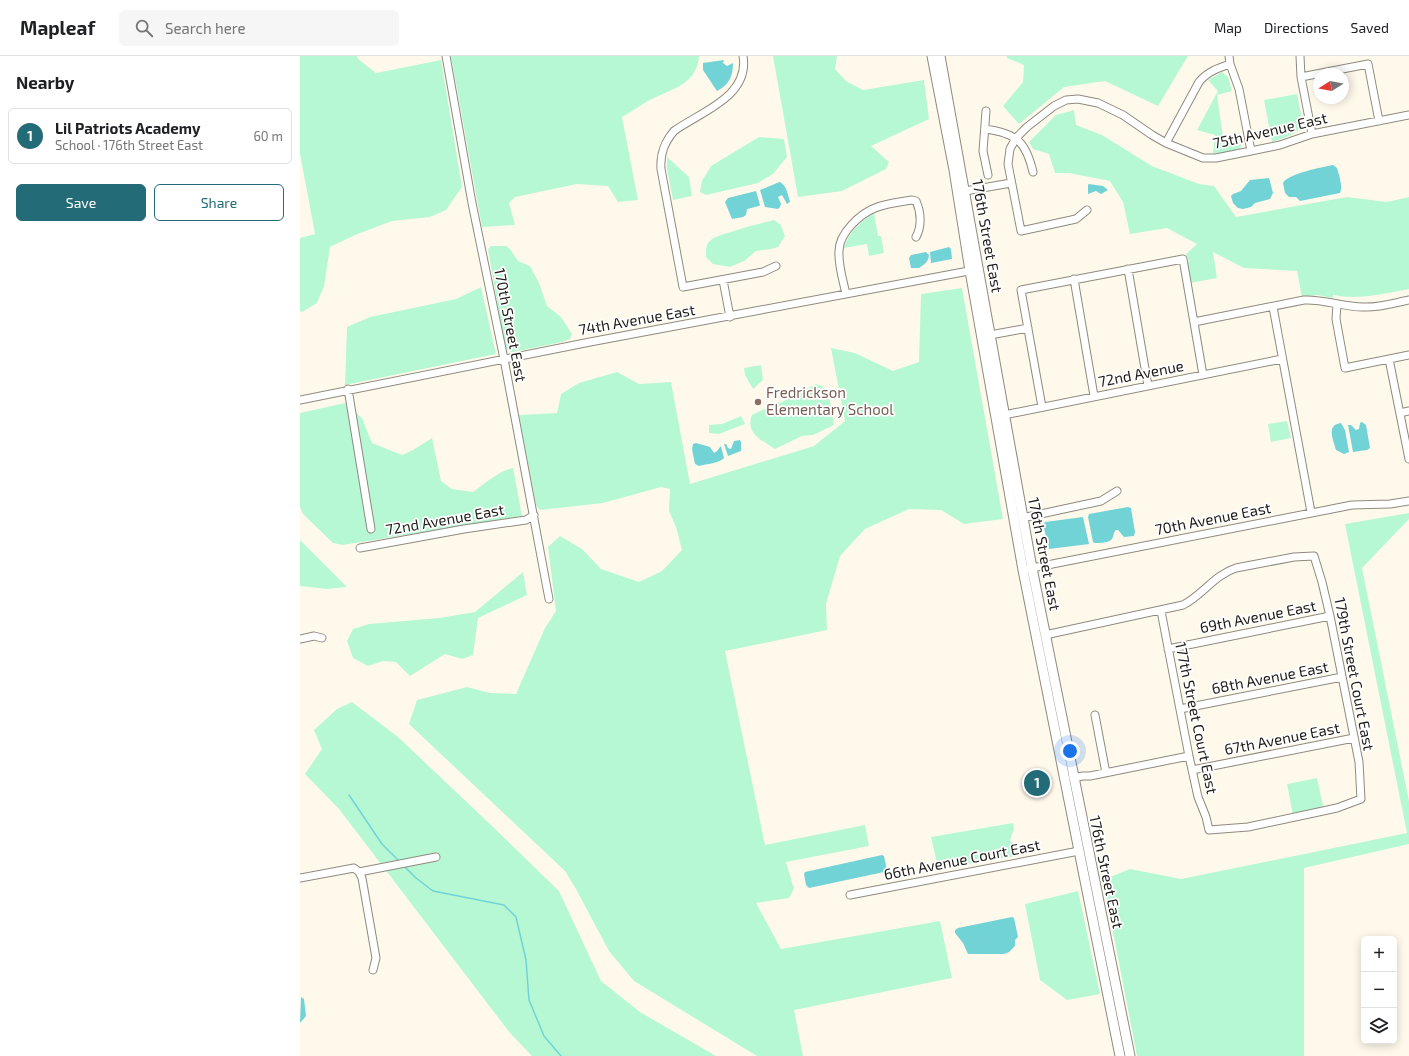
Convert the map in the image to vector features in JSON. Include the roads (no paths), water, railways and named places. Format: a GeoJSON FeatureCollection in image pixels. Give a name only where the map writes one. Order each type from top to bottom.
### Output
{"type":"FeatureCollection","features":[{"type":"Feature","properties":{"kind":"main road","name":"176th Street East"},"geometry":{"type":"LineString","coordinates":[[932,56],[974,270],[1079,851],[1120,1056]]}},
{"type":"Feature","properties":{"kind":"main road","name":"176th Street East"},"geometry":{"type":"LineString","coordinates":[[940,56],[965,192],[974,270],[990,335],[1022,518],[1027,569],[1045,636],[1130,1056]]}},
{"type":"Feature","properties":{"kind":"main road"},"geometry":{"type":"LineString","coordinates":[[954,170],[960,188],[965,192]]}},
{"type":"Feature","properties":{"kind":"main road"},"geometry":{"type":"LineString","coordinates":[[1086,886],[1097,915],[1101,917]]}},
{"type":"Feature","properties":{"kind":"street","name":"170th Street East"},"geometry":{"type":"LineString","coordinates":[[446,56],[472,202],[504,359],[549,599]]}},
{"type":"Feature","properties":{"kind":"street"},"geometry":{"type":"LineString","coordinates":[[743,56],[744,66],[735,90],[726,98],[674,132],[668,139],[662,151],[661,169],[683,287],[763,272],[776,266]]}},
{"type":"Feature","properties":{"kind":"street"},"geometry":{"type":"LineString","coordinates":[[1229,56],[1230,64],[1239,89],[1252,151]]}},
{"type":"Feature","properties":{"kind":"street"},"geometry":{"type":"LineString","coordinates":[[1300,56],[1301,77],[1312,134]]}},
{"type":"Feature","properties":{"kind":"street"},"geometry":{"type":"LineString","coordinates":[[1166,143],[1198,82],[1211,71],[1230,64]]}},
{"type":"Feature","properties":{"kind":"street"},"geometry":{"type":"LineString","coordinates":[[1301,77],[1368,64],[1379,121]]}},
{"type":"Feature","properties":{"kind":"street","name":"75th Avenue East"},"geometry":{"type":"LineString","coordinates":[[1087,210],[1076,219],[1021,231],[1011,182],[1008,157],[1010,149],[1016,138],[1027,127],[1054,106],[1066,100],[1078,99],[1098,103],[1123,115],[1166,143],[1203,158],[1216,158],[1252,151],[1280,145],[1312,134],[1409,115]]}},
{"type":"Feature","properties":{"kind":"street"},"geometry":{"type":"LineString","coordinates":[[986,111],[986,129],[983,151],[988,175]]}},
{"type":"Feature","properties":{"kind":"street"},"geometry":{"type":"LineString","coordinates":[[986,129],[1006,133],[1016,138],[1029,156],[1033,172]]}},
{"type":"Feature","properties":{"kind":"street"},"geometry":{"type":"LineString","coordinates":[[965,192],[1011,182]]}},
{"type":"Feature","properties":{"kind":"street"},"geometry":{"type":"LineString","coordinates":[[846,294],[839,250],[841,241],[845,234],[858,219],[870,210],[887,205],[916,201],[921,224],[920,230],[916,237]]}},
{"type":"Feature","properties":{"kind":"street"},"geometry":{"type":"LineString","coordinates":[[1042,407],[1021,290],[1183,259],[1203,375]]}},
{"type":"Feature","properties":{"kind":"street"},"geometry":{"type":"LineString","coordinates":[[1128,269],[1148,386]]}},
{"type":"Feature","properties":{"kind":"street","name":"74th Avenue East"},"geometry":{"type":"LineString","coordinates":[[300,400],[590,342],[974,270]]}},
{"type":"Feature","properties":{"kind":"street"},"geometry":{"type":"LineString","coordinates":[[723,280],[730,316]]}},
{"type":"Feature","properties":{"kind":"street"},"geometry":{"type":"LineString","coordinates":[[1074,280],[1094,396]]}},
{"type":"Feature","properties":{"kind":"street"},"geometry":{"type":"LineString","coordinates":[[1194,322],[1313,300],[1371,307],[1409,300]]}},
{"type":"Feature","properties":{"kind":"street"},"geometry":{"type":"LineString","coordinates":[[1337,304],[1336,319],[1346,368],[1409,355]]}},
{"type":"Feature","properties":{"kind":"street"},"geometry":{"type":"LineString","coordinates":[[1273,307],[1311,512]]}},
{"type":"Feature","properties":{"kind":"street"},"geometry":{"type":"LineString","coordinates":[[990,335],[1028,328]]}},
{"type":"Feature","properties":{"kind":"street","name":"72nd Avenue"},"geometry":{"type":"LineString","coordinates":[[1004,415],[1282,359]]}},
{"type":"Feature","properties":{"kind":"street"},"geometry":{"type":"LineString","coordinates":[[1389,359],[1409,459]]}},
{"type":"Feature","properties":{"kind":"street"},"geometry":{"type":"LineString","coordinates":[[348,390],[372,529]]}},
{"type":"Feature","properties":{"kind":"street"},"geometry":{"type":"LineString","coordinates":[[1400,413],[1409,411]]}},
{"type":"Feature","properties":{"kind":"street"},"geometry":{"type":"LineString","coordinates":[[1022,518],[1101,501],[1116,491]]}},
{"type":"Feature","properties":{"kind":"street","name":"70th Avenue East"},"geometry":{"type":"LineString","coordinates":[[1027,569],[1311,512],[1352,505],[1390,504],[1409,501]]}},
{"type":"Feature","properties":{"kind":"street","name":"72nd Avenue East"},"geometry":{"type":"LineString","coordinates":[[360,548],[491,524],[526,520],[534,515]]}},
{"type":"Feature","properties":{"kind":"street","name":"179th Street Court East"},"geometry":{"type":"LineString","coordinates":[[1161,611],[1190,602],[1228,570],[1294,557],[1314,556],[1330,616],[1359,762],[1361,799],[1336,808],[1255,825],[1209,830]]}},
{"type":"Feature","properties":{"kind":"street"},"geometry":{"type":"LineString","coordinates":[[1045,636],[1161,611]]}},
{"type":"Feature","properties":{"kind":"street","name":"177th Street Court East"},"geometry":{"type":"LineString","coordinates":[[1161,611],[1192,770],[1198,797],[1206,817],[1209,830]]}},
{"type":"Feature","properties":{"kind":"street","name":"69th Avenue East"},"geometry":{"type":"LineString","coordinates":[[1168,649],[1330,616]]}},
{"type":"Feature","properties":{"kind":"street"},"geometry":{"type":"LineString","coordinates":[[300,639],[314,636],[322,638]]}},
{"type":"Feature","properties":{"kind":"street","name":"68th Avenue East"},"geometry":{"type":"LineString","coordinates":[[1180,709],[1342,677]]}},
{"type":"Feature","properties":{"kind":"street"},"geometry":{"type":"LineString","coordinates":[[1096,715],[1106,773]]}},
{"type":"Feature","properties":{"kind":"street","name":"67th Avenue East"},"geometry":{"type":"LineString","coordinates":[[1192,770],[1354,738]]}},
{"type":"Feature","properties":{"kind":"street"},"geometry":{"type":"LineString","coordinates":[[1073,778],[1106,773],[1189,756]]}},
{"type":"Feature","properties":{"kind":"street","name":"66th Avenue Court East"},"geometry":{"type":"LineString","coordinates":[[850,896],[1079,851]]}},
{"type":"Feature","properties":{"kind":"street"},"geometry":{"type":"LineString","coordinates":[[359,872],[436,857]]}},
{"type":"Feature","properties":{"kind":"street"},"geometry":{"type":"LineString","coordinates":[[300,878],[354,868],[359,872],[362,878],[375,951],[376,958],[373,970]]}},
{"type":"Feature","properties":{"kind":"water"},"geometry":{"type":"Polygon","coordinates":[[[724,60],[723,63],[727,66],[733,63],[732,72],[730,80],[725,86],[717,91],[703,70],[703,63],[724,60]]]}},
{"type":"Feature","properties":{"kind":"water"},"geometry":{"type":"Polygon","coordinates":[[[1333,165],[1337,168],[1340,177],[1340,193],[1300,201],[1296,197],[1289,197],[1285,193],[1283,183],[1291,177],[1305,171],[1333,165]]]}},
{"type":"Feature","properties":{"kind":"water"},"geometry":{"type":"Polygon","coordinates":[[[1269,178],[1273,193],[1270,199],[1255,203],[1251,207],[1243,209],[1238,208],[1233,203],[1231,196],[1241,191],[1250,180],[1269,178]]]}},
{"type":"Feature","properties":{"kind":"water"},"geometry":{"type":"Polygon","coordinates":[[[780,182],[786,188],[790,202],[787,204],[782,195],[778,197],[781,204],[778,209],[765,207],[760,190],[780,182]]]}},
{"type":"Feature","properties":{"kind":"water"},"geometry":{"type":"Polygon","coordinates":[[[1089,184],[1103,186],[1108,190],[1101,194],[1096,191],[1088,194],[1089,184]]]}},
{"type":"Feature","properties":{"kind":"water"},"geometry":{"type":"Polygon","coordinates":[[[756,191],[760,205],[747,209],[746,215],[743,217],[732,219],[725,202],[728,198],[756,191]]]}},
{"type":"Feature","properties":{"kind":"water"},"geometry":{"type":"Polygon","coordinates":[[[949,247],[951,249],[952,259],[931,263],[930,252],[949,247]]]}},
{"type":"Feature","properties":{"kind":"water"},"geometry":{"type":"Polygon","coordinates":[[[926,252],[929,255],[926,263],[919,268],[911,268],[909,258],[911,255],[926,252]]]}},
{"type":"Feature","properties":{"kind":"water"},"geometry":{"type":"Polygon","coordinates":[[[1362,422],[1366,425],[1370,448],[1367,450],[1353,452],[1348,425],[1351,425],[1356,430],[1359,429],[1360,423],[1362,422]]]}},
{"type":"Feature","properties":{"kind":"water"},"geometry":{"type":"Polygon","coordinates":[[[1341,423],[1345,430],[1349,452],[1344,454],[1336,450],[1332,437],[1333,427],[1336,424],[1341,423]]]}},
{"type":"Feature","properties":{"kind":"water"},"geometry":{"type":"Polygon","coordinates":[[[740,440],[741,451],[728,456],[724,444],[731,449],[734,441],[740,440]]]}},
{"type":"Feature","properties":{"kind":"water"},"geometry":{"type":"Polygon","coordinates":[[[696,443],[710,447],[714,453],[721,446],[724,458],[716,462],[699,466],[695,464],[692,449],[693,444],[696,443]]]}},
{"type":"Feature","properties":{"kind":"water"},"geometry":{"type":"Polygon","coordinates":[[[1128,507],[1131,508],[1135,532],[1134,536],[1124,537],[1118,530],[1116,530],[1112,539],[1109,541],[1099,543],[1093,542],[1088,517],[1089,514],[1128,507]]]}},
{"type":"Feature","properties":{"kind":"water"},"geometry":{"type":"Polygon","coordinates":[[[1083,517],[1089,544],[1049,549],[1043,524],[1045,522],[1083,517]]]}},
{"type":"Feature","properties":{"kind":"water"},"geometry":{"type":"Polygon","coordinates":[[[882,855],[884,856],[887,870],[884,872],[809,888],[806,885],[805,872],[882,855]]]}},
{"type":"Feature","properties":{"kind":"water"},"geometry":{"type":"Polygon","coordinates":[[[1012,917],[1014,918],[1018,937],[1015,940],[1015,946],[1009,952],[1004,954],[968,954],[963,943],[955,933],[955,930],[958,928],[1012,917]]]}},
{"type":"Feature","properties":{"kind":"water"},"geometry":{"type":"Polygon","coordinates":[[[301,997],[304,999],[306,1016],[300,1023],[301,997]]]}},
{"type":"Feature","properties":{"kind":"waterway"},"geometry":{"type":"LineString","coordinates":[[349,795],[382,844],[399,861]]}},
{"type":"Feature","properties":{"kind":"waterway"},"geometry":{"type":"LineString","coordinates":[[403,865],[416,878],[433,891],[504,905],[516,917],[526,960],[529,1000],[544,1036],[561,1056]]}},
{"type":"Feature","properties":{"kind":"place","name":"Fredrickson Elementary School"},"geometry":{"type":"Point","coordinates":[758,402]}},
{"type":"Feature","properties":{"kind":"place","name":"Lil Patriots Academy"},"geometry":{"type":"Point","coordinates":[1037,783]}}]}
